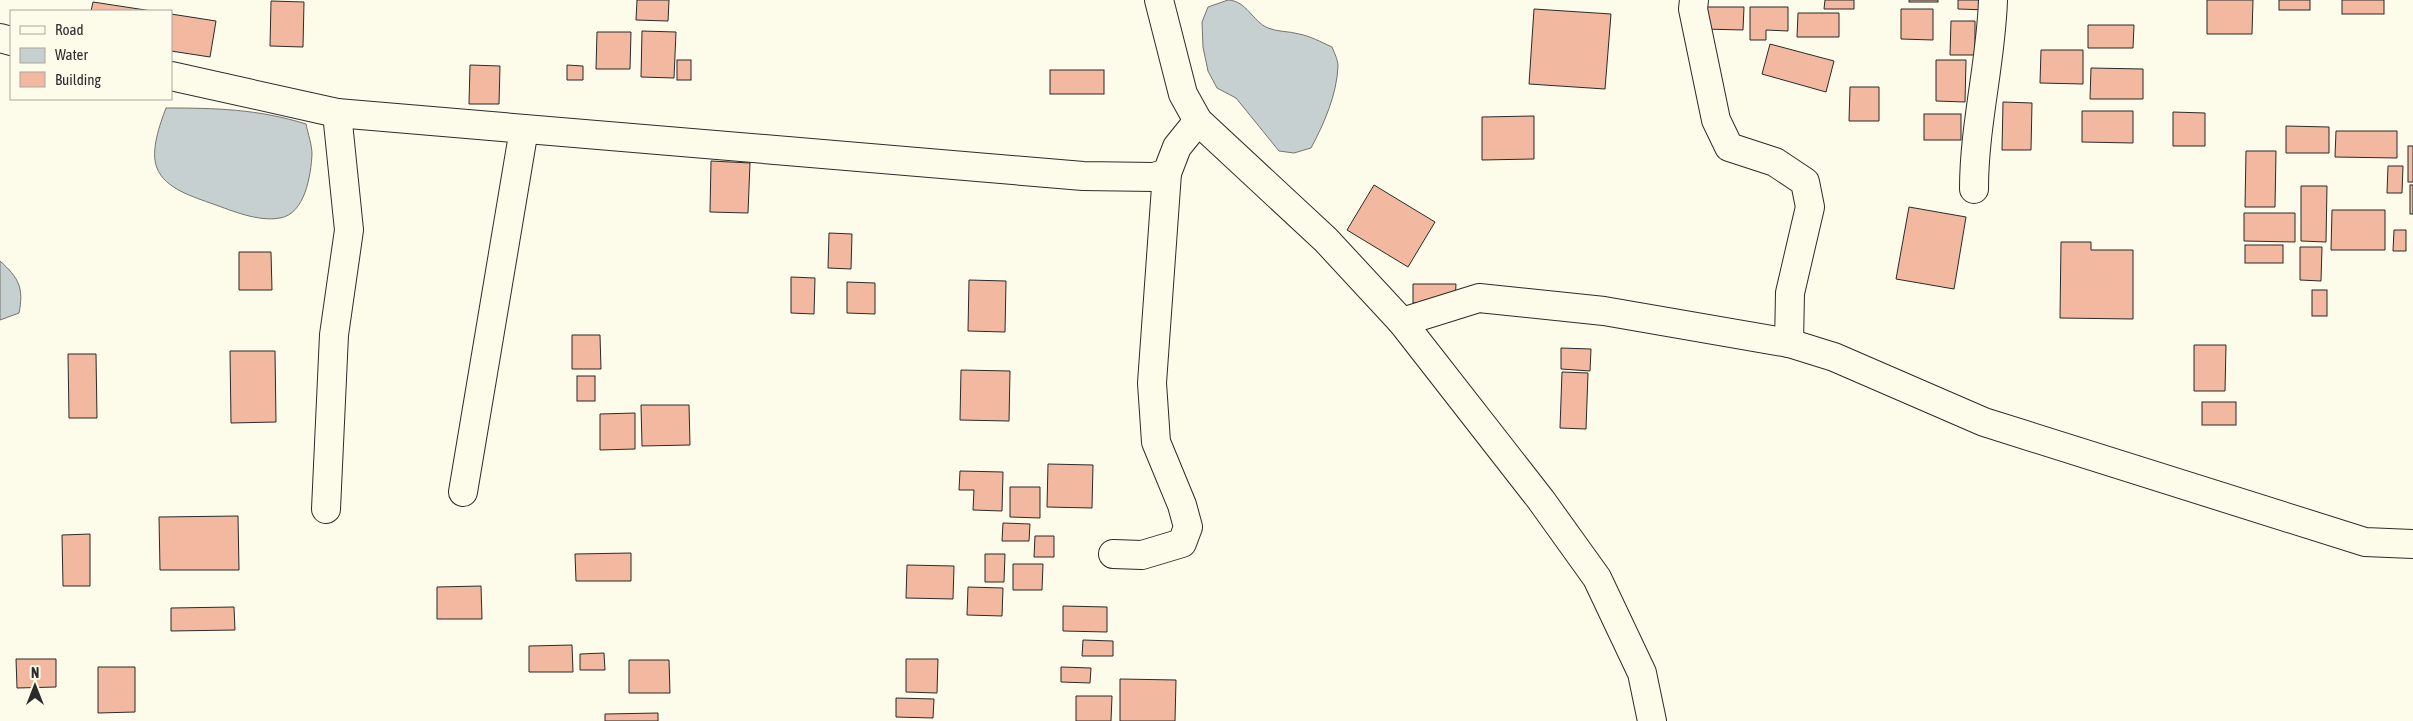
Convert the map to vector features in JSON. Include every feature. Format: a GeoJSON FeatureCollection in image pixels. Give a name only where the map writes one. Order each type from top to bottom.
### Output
{"type":"FeatureCollection","features":[{"type":"Feature","properties":{"kind":"street"},"geometry":{"type":"LineString","coordinates":[[1159,0],[1183,94],[1198,121],[1326,240],[1402,322],[1541,500],[1597,578],[1642,673],[1652,721]]}},
{"type":"Feature","properties":{"kind":"street"},"geometry":{"type":"LineString","coordinates":[[1694,0],[1693,9],[1716,120],[1729,147],[1775,162],[1805,182],[1810,207],[1790,293],[1789,343]]}},
{"type":"Feature","properties":{"kind":"street"},"geometry":{"type":"LineString","coordinates":[[1974,189],[1974,163],[1992,35],[1993,0]]}},
{"type":"Feature","properties":{"kind":"street"},"geometry":{"type":"LineString","coordinates":[[172,76],[337,113],[1084,176],[1154,177],[1167,173]]}},
{"type":"Feature","properties":{"kind":"street"},"geometry":{"type":"LineString","coordinates":[[326,509],[334,335],[349,230],[337,113]]}},
{"type":"Feature","properties":{"kind":"street"},"geometry":{"type":"LineString","coordinates":[[1113,554],[1142,555],[1182,543],[1188,527],[1182,505],[1156,442],[1152,383],[1167,173],[1177,147],[1198,121]]}},
{"type":"Feature","properties":{"kind":"street"},"geometry":{"type":"LineString","coordinates":[[463,492],[524,128]]}},
{"type":"Feature","properties":{"kind":"street"},"geometry":{"type":"LineString","coordinates":[[1402,322],[1480,298],[1604,311],[1789,343],[1834,357],[1984,422],[2365,542],[2413,544]]}},
{"type":"Feature","properties":{"kind":"water"},"geometry":{"type":"Polygon","coordinates":[[[1228,0],[1235,1],[1245,7],[1262,25],[1268,28],[1303,35],[1332,47],[1338,64],[1335,87],[1325,119],[1311,148],[1294,153],[1279,151],[1236,98],[1217,88],[1208,71],[1203,47],[1202,22],[1208,7],[1228,0]]]}},
{"type":"Feature","properties":{"kind":"water"},"geometry":{"type":"Polygon","coordinates":[[[166,108],[202,108],[254,112],[306,124],[312,154],[308,182],[301,202],[289,215],[280,218],[254,217],[237,213],[173,187],[161,175],[155,161],[155,146],[166,108]]]}},
{"type":"Feature","properties":{"kind":"water"},"geometry":{"type":"Polygon","coordinates":[[[0,261],[16,278],[21,297],[19,313],[0,320],[0,261]]]}},
{"type":"Feature","properties":{"kind":"building"},"geometry":{"type":"Polygon","coordinates":[[[637,0],[669,0],[668,21],[636,20],[637,0]]]}},
{"type":"Feature","properties":{"kind":"building"},"geometry":{"type":"Polygon","coordinates":[[[1825,0],[1854,0],[1854,9],[1824,9],[1825,0]]]}},
{"type":"Feature","properties":{"kind":"building"},"geometry":{"type":"Polygon","coordinates":[[[1909,0],[1938,0],[1938,2],[1909,2],[1909,0]]]}},
{"type":"Feature","properties":{"kind":"building"},"geometry":{"type":"Polygon","coordinates":[[[1958,0],[1988,0],[1988,10],[1958,9],[1958,0]]]}},
{"type":"Feature","properties":{"kind":"building"},"geometry":{"type":"Polygon","coordinates":[[[2207,0],[2253,0],[2252,34],[2207,34],[2207,0]]]}},
{"type":"Feature","properties":{"kind":"building"},"geometry":{"type":"Polygon","coordinates":[[[2279,0],[2310,0],[2310,10],[2279,10],[2279,0]]]}},
{"type":"Feature","properties":{"kind":"building"},"geometry":{"type":"Polygon","coordinates":[[[2342,0],[2384,0],[2384,14],[2342,14],[2342,0]]]}},
{"type":"Feature","properties":{"kind":"building"},"geometry":{"type":"Polygon","coordinates":[[[271,1],[304,2],[303,47],[270,46],[271,1]]]}},
{"type":"Feature","properties":{"kind":"building"},"geometry":{"type":"Polygon","coordinates":[[[93,2],[145,10],[91,10],[93,2]]]}},
{"type":"Feature","properties":{"kind":"building"},"geometry":{"type":"Polygon","coordinates":[[[1704,7],[1744,7],[1743,30],[1703,29],[1704,7]]]}},
{"type":"Feature","properties":{"kind":"building"},"geometry":{"type":"Polygon","coordinates":[[[1750,7],[1788,7],[1788,31],[1766,30],[1766,40],[1750,40],[1750,7]]]}},
{"type":"Feature","properties":{"kind":"building"},"geometry":{"type":"Polygon","coordinates":[[[1534,9],[1611,14],[1605,89],[1529,84],[1534,9]]]}},
{"type":"Feature","properties":{"kind":"building"},"geometry":{"type":"Polygon","coordinates":[[[1901,9],[1933,9],[1933,40],[1901,39],[1901,9]]]}},
{"type":"Feature","properties":{"kind":"building"},"geometry":{"type":"Polygon","coordinates":[[[1798,13],[1839,13],[1839,37],[1797,37],[1798,13]]]}},
{"type":"Feature","properties":{"kind":"building"},"geometry":{"type":"Polygon","coordinates":[[[172,14],[216,21],[210,57],[172,51],[172,14]]]}},
{"type":"Feature","properties":{"kind":"building"},"geometry":{"type":"Polygon","coordinates":[[[1951,21],[1975,21],[1975,55],[1950,55],[1951,21]]]}},
{"type":"Feature","properties":{"kind":"building"},"geometry":{"type":"Polygon","coordinates":[[[2088,25],[2134,25],[2133,48],[2088,48],[2088,25]]]}},
{"type":"Feature","properties":{"kind":"building"},"geometry":{"type":"Polygon","coordinates":[[[642,31],[676,32],[674,78],[641,77],[642,31]]]}},
{"type":"Feature","properties":{"kind":"building"},"geometry":{"type":"Polygon","coordinates":[[[597,32],[631,32],[630,69],[596,69],[597,32]]]}},
{"type":"Feature","properties":{"kind":"building"},"geometry":{"type":"Polygon","coordinates":[[[1770,44],[1834,61],[1826,92],[1762,74],[1770,44]]]}},
{"type":"Feature","properties":{"kind":"building"},"geometry":{"type":"Polygon","coordinates":[[[2041,50],[2083,50],[2083,84],[2040,83],[2041,50]]]}},
{"type":"Feature","properties":{"kind":"building"},"geometry":{"type":"Polygon","coordinates":[[[677,60],[691,60],[691,80],[677,80],[677,60]]]}},
{"type":"Feature","properties":{"kind":"building"},"geometry":{"type":"Polygon","coordinates":[[[1936,60],[1966,60],[1965,102],[1936,101],[1936,60]]]}},
{"type":"Feature","properties":{"kind":"building"},"geometry":{"type":"Polygon","coordinates":[[[470,65],[500,66],[499,104],[469,104],[470,65]]]}},
{"type":"Feature","properties":{"kind":"building"},"geometry":{"type":"Polygon","coordinates":[[[567,65],[583,66],[583,80],[567,80],[567,65]]]}},
{"type":"Feature","properties":{"kind":"building"},"geometry":{"type":"Polygon","coordinates":[[[2091,68],[2143,69],[2143,99],[2090,99],[2091,68]]]}},
{"type":"Feature","properties":{"kind":"building"},"geometry":{"type":"Polygon","coordinates":[[[1050,70],[1104,70],[1104,94],[1050,94],[1050,70]]]}},
{"type":"Feature","properties":{"kind":"building"},"geometry":{"type":"Polygon","coordinates":[[[1850,87],[1879,87],[1879,121],[1849,121],[1850,87]]]}},
{"type":"Feature","properties":{"kind":"building"},"geometry":{"type":"Polygon","coordinates":[[[2003,102],[2032,103],[2031,150],[2002,150],[2003,102]]]}},
{"type":"Feature","properties":{"kind":"building"},"geometry":{"type":"Polygon","coordinates":[[[2082,111],[2133,111],[2133,143],[2082,142],[2082,111]]]}},
{"type":"Feature","properties":{"kind":"building"},"geometry":{"type":"Polygon","coordinates":[[[2173,112],[2205,113],[2205,146],[2173,146],[2173,112]]]}},
{"type":"Feature","properties":{"kind":"building"},"geometry":{"type":"Polygon","coordinates":[[[1924,114],[1961,114],[1961,140],[1924,140],[1924,114]]]}},
{"type":"Feature","properties":{"kind":"building"},"geometry":{"type":"Polygon","coordinates":[[[1534,116],[1534,159],[1482,160],[1482,117],[1534,116]]]}},
{"type":"Feature","properties":{"kind":"building"},"geometry":{"type":"Polygon","coordinates":[[[2286,126],[2329,127],[2329,153],[2286,153],[2286,126]]]}},
{"type":"Feature","properties":{"kind":"building"},"geometry":{"type":"Polygon","coordinates":[[[2336,131],[2397,131],[2397,158],[2335,157],[2336,131]]]}},
{"type":"Feature","properties":{"kind":"building"},"geometry":{"type":"Polygon","coordinates":[[[2408,146],[2413,146],[2413,182],[2408,182],[2408,146]]]}},
{"type":"Feature","properties":{"kind":"building"},"geometry":{"type":"Polygon","coordinates":[[[2246,151],[2276,151],[2275,207],[2245,207],[2246,151]]]}},
{"type":"Feature","properties":{"kind":"building"},"geometry":{"type":"Polygon","coordinates":[[[711,161],[750,163],[748,213],[710,212],[711,161]]]}},
{"type":"Feature","properties":{"kind":"building"},"geometry":{"type":"Polygon","coordinates":[[[2388,166],[2403,166],[2402,193],[2387,193],[2388,166]]]}},
{"type":"Feature","properties":{"kind":"building"},"geometry":{"type":"Polygon","coordinates":[[[1374,185],[1435,222],[1408,267],[1347,230],[1374,185]]]}},
{"type":"Feature","properties":{"kind":"building"},"geometry":{"type":"Polygon","coordinates":[[[2410,185],[2413,185],[2413,214],[2410,214],[2410,185]]]}},
{"type":"Feature","properties":{"kind":"building"},"geometry":{"type":"Polygon","coordinates":[[[2301,186],[2327,186],[2326,242],[2301,241],[2301,186]]]}},
{"type":"Feature","properties":{"kind":"building"},"geometry":{"type":"Polygon","coordinates":[[[1909,207],[1966,217],[1954,289],[1896,279],[1909,207]]]}},
{"type":"Feature","properties":{"kind":"building"},"geometry":{"type":"Polygon","coordinates":[[[2332,210],[2385,210],[2385,250],[2331,250],[2332,210]]]}},
{"type":"Feature","properties":{"kind":"building"},"geometry":{"type":"Polygon","coordinates":[[[2244,213],[2295,213],[2295,242],[2244,241],[2244,213]]]}},
{"type":"Feature","properties":{"kind":"building"},"geometry":{"type":"Polygon","coordinates":[[[2394,230],[2406,230],[2406,251],[2393,251],[2394,230]]]}},
{"type":"Feature","properties":{"kind":"building"},"geometry":{"type":"Polygon","coordinates":[[[829,233],[852,234],[851,269],[828,268],[829,233]]]}},
{"type":"Feature","properties":{"kind":"building"},"geometry":{"type":"Polygon","coordinates":[[[2061,242],[2091,242],[2091,250],[2133,250],[2133,319],[2060,318],[2061,242]]]}},
{"type":"Feature","properties":{"kind":"building"},"geometry":{"type":"Polygon","coordinates":[[[2245,245],[2283,245],[2283,263],[2245,263],[2245,245]]]}},
{"type":"Feature","properties":{"kind":"building"},"geometry":{"type":"Polygon","coordinates":[[[2300,247],[2322,247],[2321,281],[2300,280],[2300,247]]]}},
{"type":"Feature","properties":{"kind":"building"},"geometry":{"type":"Polygon","coordinates":[[[239,252],[271,252],[272,290],[239,290],[239,252]]]}},
{"type":"Feature","properties":{"kind":"building"},"geometry":{"type":"Polygon","coordinates":[[[791,277],[815,278],[814,314],[791,313],[791,277]]]}},
{"type":"Feature","properties":{"kind":"building"},"geometry":{"type":"Polygon","coordinates":[[[969,280],[1006,281],[1005,332],[968,331],[969,280]]]}},
{"type":"Feature","properties":{"kind":"building"},"geometry":{"type":"Polygon","coordinates":[[[847,282],[875,283],[875,314],[847,313],[847,282]]]}},
{"type":"Feature","properties":{"kind":"building"},"geometry":{"type":"Polygon","coordinates":[[[1413,284],[1456,284],[1455,303],[1413,303],[1413,284]]]}},
{"type":"Feature","properties":{"kind":"building"},"geometry":{"type":"Polygon","coordinates":[[[2312,290],[2327,290],[2327,316],[2312,316],[2312,290]]]}},
{"type":"Feature","properties":{"kind":"building"},"geometry":{"type":"Polygon","coordinates":[[[572,335],[600,335],[601,369],[572,369],[572,335]]]}},
{"type":"Feature","properties":{"kind":"building"},"geometry":{"type":"Polygon","coordinates":[[[2194,345],[2226,345],[2225,391],[2194,391],[2194,345]]]}},
{"type":"Feature","properties":{"kind":"building"},"geometry":{"type":"Polygon","coordinates":[[[1561,348],[1591,349],[1590,371],[1561,369],[1561,348]]]}},
{"type":"Feature","properties":{"kind":"building"},"geometry":{"type":"Polygon","coordinates":[[[230,351],[275,351],[276,422],[231,423],[230,351]]]}},
{"type":"Feature","properties":{"kind":"building"},"geometry":{"type":"Polygon","coordinates":[[[68,354],[96,354],[97,418],[69,418],[68,354]]]}},
{"type":"Feature","properties":{"kind":"building"},"geometry":{"type":"Polygon","coordinates":[[[961,370],[1010,371],[1009,421],[960,420],[961,370]]]}},
{"type":"Feature","properties":{"kind":"building"},"geometry":{"type":"Polygon","coordinates":[[[1562,372],[1588,373],[1586,429],[1560,428],[1562,372]]]}},
{"type":"Feature","properties":{"kind":"building"},"geometry":{"type":"Polygon","coordinates":[[[577,376],[595,376],[595,401],[577,401],[577,376]]]}},
{"type":"Feature","properties":{"kind":"building"},"geometry":{"type":"Polygon","coordinates":[[[2202,402],[2236,402],[2236,425],[2202,425],[2202,402]]]}},
{"type":"Feature","properties":{"kind":"building"},"geometry":{"type":"Polygon","coordinates":[[[641,405],[689,405],[690,445],[642,446],[641,405]]]}},
{"type":"Feature","properties":{"kind":"building"},"geometry":{"type":"Polygon","coordinates":[[[635,413],[635,449],[600,450],[600,414],[635,413]]]}},
{"type":"Feature","properties":{"kind":"building"},"geometry":{"type":"Polygon","coordinates":[[[1048,464],[1093,465],[1092,508],[1047,507],[1048,464]]]}},
{"type":"Feature","properties":{"kind":"building"},"geometry":{"type":"Polygon","coordinates":[[[960,471],[1003,472],[1002,511],[973,510],[974,490],[959,490],[960,471]]]}},
{"type":"Feature","properties":{"kind":"building"},"geometry":{"type":"Polygon","coordinates":[[[1010,487],[1040,487],[1040,518],[1010,517],[1010,487]]]}},
{"type":"Feature","properties":{"kind":"building"},"geometry":{"type":"Polygon","coordinates":[[[238,516],[239,570],[160,570],[159,517],[238,516]]]}},
{"type":"Feature","properties":{"kind":"building"},"geometry":{"type":"Polygon","coordinates":[[[1003,523],[1030,524],[1029,541],[1002,541],[1003,523]]]}},
{"type":"Feature","properties":{"kind":"building"},"geometry":{"type":"Polygon","coordinates":[[[90,534],[90,586],[63,586],[62,535],[90,534]]]}},
{"type":"Feature","properties":{"kind":"building"},"geometry":{"type":"Polygon","coordinates":[[[1035,536],[1054,536],[1054,557],[1034,557],[1035,536]]]}},
{"type":"Feature","properties":{"kind":"building"},"geometry":{"type":"Polygon","coordinates":[[[631,553],[631,581],[576,581],[575,554],[631,553]]]}},
{"type":"Feature","properties":{"kind":"building"},"geometry":{"type":"Polygon","coordinates":[[[985,554],[1005,554],[1004,582],[985,582],[985,554]]]}},
{"type":"Feature","properties":{"kind":"building"},"geometry":{"type":"Polygon","coordinates":[[[1013,564],[1043,564],[1042,590],[1013,590],[1013,564]]]}},
{"type":"Feature","properties":{"kind":"building"},"geometry":{"type":"Polygon","coordinates":[[[907,565],[954,566],[953,599],[906,598],[907,565]]]}},
{"type":"Feature","properties":{"kind":"building"},"geometry":{"type":"Polygon","coordinates":[[[481,586],[482,619],[437,619],[437,587],[481,586]]]}},
{"type":"Feature","properties":{"kind":"building"},"geometry":{"type":"Polygon","coordinates":[[[968,587],[1003,588],[1002,616],[967,615],[968,587]]]}},
{"type":"Feature","properties":{"kind":"building"},"geometry":{"type":"Polygon","coordinates":[[[1063,606],[1107,607],[1107,632],[1063,631],[1063,606]]]}},
{"type":"Feature","properties":{"kind":"building"},"geometry":{"type":"Polygon","coordinates":[[[234,607],[235,630],[171,631],[171,608],[234,607]]]}},
{"type":"Feature","properties":{"kind":"building"},"geometry":{"type":"Polygon","coordinates":[[[1083,640],[1113,641],[1113,656],[1082,656],[1083,640]]]}},
{"type":"Feature","properties":{"kind":"building"},"geometry":{"type":"Polygon","coordinates":[[[572,645],[573,672],[529,672],[529,646],[572,645]]]}},
{"type":"Feature","properties":{"kind":"building"},"geometry":{"type":"Polygon","coordinates":[[[604,653],[605,670],[580,670],[580,654],[604,653]]]}},
{"type":"Feature","properties":{"kind":"building"},"geometry":{"type":"Polygon","coordinates":[[[16,659],[56,659],[56,687],[17,688],[16,659]]]}},
{"type":"Feature","properties":{"kind":"building"},"geometry":{"type":"Polygon","coordinates":[[[906,659],[938,659],[937,693],[906,692],[906,659]]]}},
{"type":"Feature","properties":{"kind":"building"},"geometry":{"type":"Polygon","coordinates":[[[629,660],[669,660],[670,693],[629,693],[629,660]]]}},
{"type":"Feature","properties":{"kind":"building"},"geometry":{"type":"Polygon","coordinates":[[[98,667],[135,667],[135,712],[98,713],[98,667]]]}},
{"type":"Feature","properties":{"kind":"building"},"geometry":{"type":"Polygon","coordinates":[[[1061,667],[1091,668],[1090,683],[1061,682],[1061,667]]]}},
{"type":"Feature","properties":{"kind":"building"},"geometry":{"type":"Polygon","coordinates":[[[1120,679],[1176,680],[1175,721],[1120,721],[1120,679]]]}},
{"type":"Feature","properties":{"kind":"building"},"geometry":{"type":"Polygon","coordinates":[[[1076,696],[1112,696],[1111,721],[1076,721],[1076,696]]]}},
{"type":"Feature","properties":{"kind":"building"},"geometry":{"type":"Polygon","coordinates":[[[896,698],[934,699],[933,718],[896,717],[896,698]]]}},
{"type":"Feature","properties":{"kind":"building"},"geometry":{"type":"Polygon","coordinates":[[[658,713],[658,721],[605,721],[605,714],[658,713]]]}}]}
